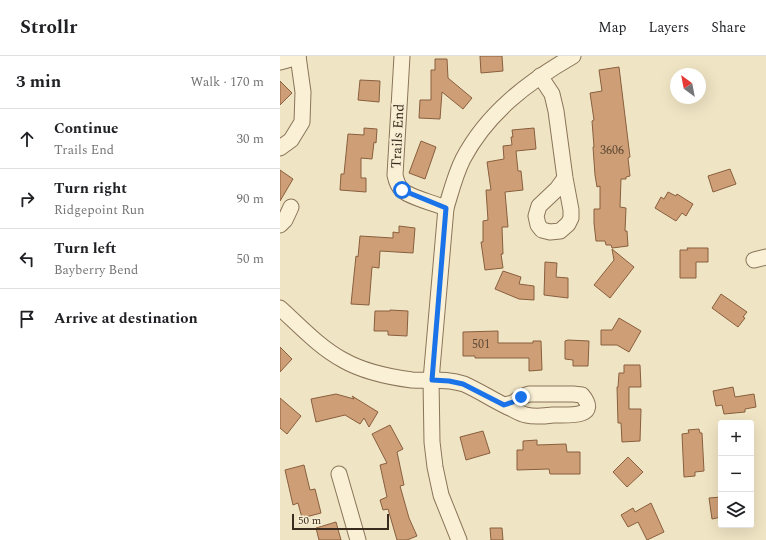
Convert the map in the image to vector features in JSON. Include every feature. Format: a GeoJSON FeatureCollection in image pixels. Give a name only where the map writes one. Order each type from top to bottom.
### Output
{"type":"FeatureCollection","features":[{"type":"Feature","properties":{"kind":"street","name":"Trails End"},"geometry":{"type":"LineString","coordinates":[[402,56],[395,175],[397,182],[402,190],[408,194],[446,208]]}},
{"type":"Feature","properties":{"kind":"street"},"geometry":{"type":"LineString","coordinates":[[280,62],[298,57],[303,92],[302,122],[291,140],[280,148]]}},
{"type":"Feature","properties":{"kind":"street"},"geometry":{"type":"LineString","coordinates":[[460,540],[441,495],[435,467],[432,442],[432,380],[446,208],[463,160],[487,122],[508,101],[564,58]]}},
{"type":"Feature","properties":{"kind":"street"},"geometry":{"type":"LineString","coordinates":[[540,76],[552,94],[556,110],[565,178]]}},
{"type":"Feature","properties":{"kind":"street"},"geometry":{"type":"LineString","coordinates":[[280,225],[285,220],[291,207]]}},
{"type":"Feature","properties":{"kind":"street"},"geometry":{"type":"LineString","coordinates":[[280,308],[329,352],[343,361],[359,368],[384,375],[413,380],[449,381],[463,384],[504,405]]}},
{"type":"Feature","properties":{"kind":"street"},"geometry":{"type":"LineString","coordinates":[[338,474],[358,540]]}},
{"type":"Feature","properties":{"kind":"building"},"geometry":{"type":"Polygon","coordinates":[[[480,56],[502,56],[503,71],[481,73],[480,56]]]}},
{"type":"Feature","properties":{"kind":"building"},"geometry":{"type":"Polygon","coordinates":[[[435,59],[447,59],[448,78],[472,98],[463,109],[442,92],[440,119],[419,118],[420,100],[431,100],[431,70],[435,70],[435,59]]]}},
{"type":"Feature","properties":{"kind":"building"},"geometry":{"type":"Polygon","coordinates":[[[619,67],[630,157],[628,158],[630,176],[626,177],[626,179],[621,179],[620,207],[626,208],[625,231],[627,231],[628,246],[612,248],[611,245],[606,245],[605,241],[596,241],[594,209],[600,209],[600,186],[597,187],[595,175],[592,121],[594,120],[590,93],[602,91],[599,70],[619,67]]]}},
{"type":"Feature","properties":{"kind":"building"},"geometry":{"type":"Polygon","coordinates":[[[360,80],[380,81],[379,102],[358,100],[360,80]]]}},
{"type":"Feature","properties":{"kind":"building"},"geometry":{"type":"Polygon","coordinates":[[[280,81],[292,93],[280,105],[280,81]]]}},
{"type":"Feature","properties":{"kind":"building"},"geometry":{"type":"Polygon","coordinates":[[[364,128],[377,129],[376,143],[374,142],[372,159],[361,158],[361,178],[366,178],[366,192],[340,190],[341,174],[344,174],[348,134],[364,135],[364,128]]]}},
{"type":"Feature","properties":{"kind":"building"},"geometry":{"type":"Polygon","coordinates":[[[534,128],[536,149],[516,151],[518,171],[521,171],[523,190],[505,192],[508,227],[502,227],[503,254],[501,254],[503,268],[485,270],[481,242],[483,242],[483,221],[488,220],[486,190],[491,190],[487,162],[504,159],[503,146],[512,145],[512,130],[534,128]]]}},
{"type":"Feature","properties":{"kind":"building"},"geometry":{"type":"Polygon","coordinates":[[[421,141],[436,147],[425,179],[409,173],[421,141]]]}},
{"type":"Feature","properties":{"kind":"building"},"geometry":{"type":"Polygon","coordinates":[[[730,169],[736,184],[713,192],[708,176],[730,169]]]}},
{"type":"Feature","properties":{"kind":"building"},"geometry":{"type":"Polygon","coordinates":[[[280,170],[293,179],[280,201],[280,170]]]}},
{"type":"Feature","properties":{"kind":"building"},"geometry":{"type":"Polygon","coordinates":[[[668,192],[676,196],[677,194],[693,204],[686,216],[682,213],[676,221],[655,208],[661,197],[664,199],[668,192]]]}},
{"type":"Feature","properties":{"kind":"building"},"geometry":{"type":"Polygon","coordinates":[[[399,226],[415,228],[413,253],[380,251],[379,268],[372,267],[369,305],[351,304],[356,256],[358,257],[360,236],[393,238],[393,232],[399,233],[399,226]]]}},
{"type":"Feature","properties":{"kind":"building"},"geometry":{"type":"Polygon","coordinates":[[[687,248],[708,248],[708,262],[696,262],[696,278],[680,278],[680,250],[688,250],[687,248]]]}},
{"type":"Feature","properties":{"kind":"building"},"geometry":{"type":"Polygon","coordinates":[[[612,249],[634,267],[610,298],[594,285],[614,260],[612,249]]]}},
{"type":"Feature","properties":{"kind":"building"},"geometry":{"type":"Polygon","coordinates":[[[545,262],[557,263],[556,277],[568,278],[568,298],[544,295],[545,262]]]}},
{"type":"Feature","properties":{"kind":"building"},"geometry":{"type":"Polygon","coordinates":[[[503,271],[521,277],[519,284],[534,286],[534,300],[519,299],[495,289],[503,271]]]}},
{"type":"Feature","properties":{"kind":"building"},"geometry":{"type":"Polygon","coordinates":[[[721,294],[747,312],[743,317],[745,318],[738,327],[712,308],[721,294]]]}},
{"type":"Feature","properties":{"kind":"building"},"geometry":{"type":"Polygon","coordinates":[[[375,311],[408,311],[407,336],[388,335],[388,331],[374,331],[375,311]]]}},
{"type":"Feature","properties":{"kind":"building"},"geometry":{"type":"Polygon","coordinates":[[[619,318],[641,331],[629,352],[617,345],[601,345],[601,330],[612,330],[619,318]]]}},
{"type":"Feature","properties":{"kind":"building"},"geometry":{"type":"Polygon","coordinates":[[[498,331],[498,343],[533,343],[533,341],[541,341],[542,370],[529,371],[529,358],[475,358],[475,356],[463,356],[463,332],[498,331]]]}},
{"type":"Feature","properties":{"kind":"building"},"geometry":{"type":"Polygon","coordinates":[[[565,341],[589,341],[588,366],[573,366],[573,360],[565,359],[565,341]]]}},
{"type":"Feature","properties":{"kind":"building"},"geometry":{"type":"Polygon","coordinates":[[[280,347],[292,359],[280,372],[280,347]]]}},
{"type":"Feature","properties":{"kind":"building"},"geometry":{"type":"Polygon","coordinates":[[[624,365],[640,365],[641,387],[629,387],[629,409],[641,409],[640,441],[622,442],[621,423],[618,423],[617,387],[619,373],[624,373],[624,365]]]}},
{"type":"Feature","properties":{"kind":"building"},"geometry":{"type":"Polygon","coordinates":[[[733,387],[735,397],[754,394],[756,407],[745,409],[745,412],[724,414],[722,405],[716,406],[713,391],[733,387]]]}},
{"type":"Feature","properties":{"kind":"building"},"geometry":{"type":"Polygon","coordinates":[[[336,394],[354,399],[352,396],[378,412],[369,427],[364,418],[360,424],[345,415],[316,422],[311,399],[336,394]]]}},
{"type":"Feature","properties":{"kind":"building"},"geometry":{"type":"Polygon","coordinates":[[[280,398],[301,416],[287,434],[280,428],[280,398]]]}},
{"type":"Feature","properties":{"kind":"building"},"geometry":{"type":"Polygon","coordinates":[[[390,425],[403,449],[397,452],[404,485],[400,486],[409,518],[417,536],[407,540],[397,540],[388,509],[383,510],[380,500],[387,497],[380,465],[387,463],[372,434],[390,425]]]}},
{"type":"Feature","properties":{"kind":"building"},"geometry":{"type":"Polygon","coordinates":[[[699,429],[700,433],[702,433],[704,471],[695,472],[695,476],[684,477],[682,434],[689,433],[688,430],[699,429]]]}},
{"type":"Feature","properties":{"kind":"building"},"geometry":{"type":"Polygon","coordinates":[[[483,431],[490,453],[466,460],[460,437],[483,431]]]}},
{"type":"Feature","properties":{"kind":"building"},"geometry":{"type":"Polygon","coordinates":[[[537,440],[537,445],[566,444],[567,452],[580,452],[580,474],[550,474],[549,469],[517,470],[517,450],[523,450],[523,441],[537,440]]]}},
{"type":"Feature","properties":{"kind":"building"},"geometry":{"type":"Polygon","coordinates":[[[628,457],[643,472],[627,487],[613,472],[628,457]]]}},
{"type":"Feature","properties":{"kind":"building"},"geometry":{"type":"Polygon","coordinates":[[[304,465],[310,490],[315,489],[321,513],[302,518],[298,503],[293,505],[285,470],[304,465]]]}},
{"type":"Feature","properties":{"kind":"building"},"geometry":{"type":"Polygon","coordinates":[[[718,497],[718,518],[712,519],[709,498],[718,497]]]}},
{"type":"Feature","properties":{"kind":"building"},"geometry":{"type":"Polygon","coordinates":[[[651,503],[664,532],[647,540],[638,522],[628,527],[621,515],[633,508],[635,512],[651,503]]]}},
{"type":"Feature","properties":{"kind":"building"},"geometry":{"type":"Polygon","coordinates":[[[336,522],[341,540],[319,540],[316,528],[336,522]]]}},
{"type":"Feature","properties":{"kind":"building"},"geometry":{"type":"Polygon","coordinates":[[[490,528],[502,528],[503,540],[491,540],[490,528]]]}},
{"type":"Feature","properties":{"kind":"route"},"geometry":{"type":"LineString","coordinates":[[402,190],[408,194],[446,208],[432,380],[463,384],[504,405],[521,397]]}}]}
